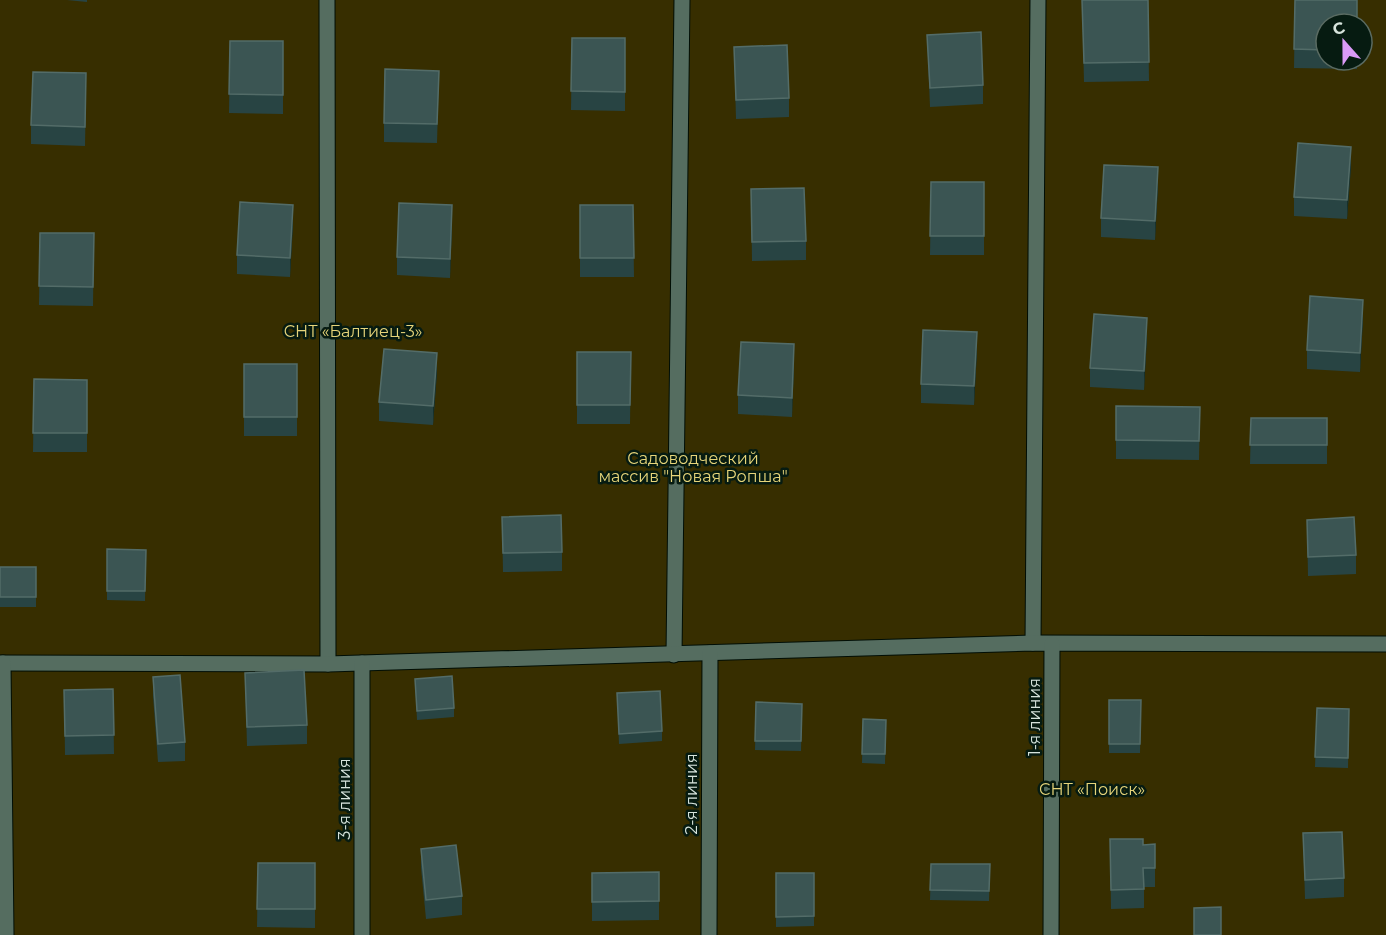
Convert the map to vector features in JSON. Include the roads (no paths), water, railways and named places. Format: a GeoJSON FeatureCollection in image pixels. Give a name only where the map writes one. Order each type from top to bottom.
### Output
{"type":"FeatureCollection","features":[{"type":"Feature","properties":{"kind":"street"},"geometry":{"type":"LineString","coordinates":[[327,0],[328,664]]}},
{"type":"Feature","properties":{"kind":"street"},"geometry":{"type":"LineString","coordinates":[[674,654],[682,0]]}},
{"type":"Feature","properties":{"kind":"street"},"geometry":{"type":"LineString","coordinates":[[1033,643],[1038,0]]}},
{"type":"Feature","properties":{"kind":"street"},"geometry":{"type":"LineString","coordinates":[[6,935],[2,663],[328,664],[1033,643],[1386,645]]}},
{"type":"Feature","properties":{"kind":"street","name":"1-я линия"},"geometry":{"type":"LineString","coordinates":[[1051,935],[1052,644]]}},
{"type":"Feature","properties":{"kind":"street","name":"2-я линия"},"geometry":{"type":"LineString","coordinates":[[709,935],[710,653]]}},
{"type":"Feature","properties":{"kind":"street","name":"3-я линия"},"geometry":{"type":"LineString","coordinates":[[362,663],[362,935]]}},
{"type":"Feature","properties":{"kind":"park label","name":"СНТ «Балтиец-3»"},"geometry":{"type":"Point","coordinates":[353,331]}},
{"type":"Feature","properties":{"kind":"park label","name":"Садоводческий массив \"Новая Ропша\""},"geometry":{"type":"Point","coordinates":[693,467]}},
{"type":"Feature","properties":{"kind":"park label","name":"СНТ «Поиск»"},"geometry":{"type":"Point","coordinates":[1092,789]}}]}
